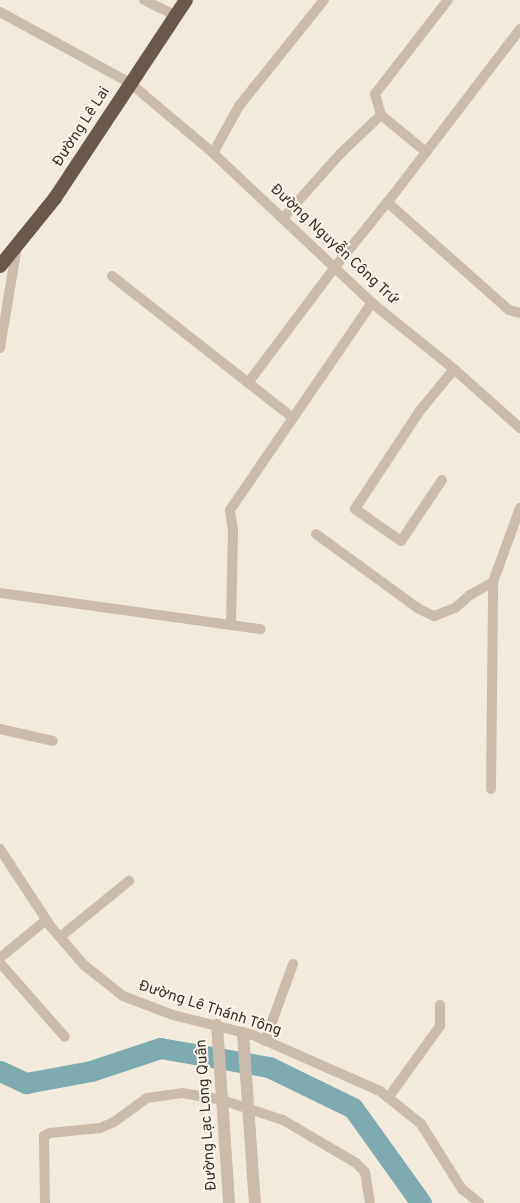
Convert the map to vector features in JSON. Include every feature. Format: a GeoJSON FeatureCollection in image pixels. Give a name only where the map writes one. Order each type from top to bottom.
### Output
{"type":"FeatureCollection","features":[{"type":"Feature","properties":{"kind":"highway","name":"Đường Lê Lai"},"geometry":{"type":"LineString","coordinates":[[0,266],[55,198],[186,0]]}},
{"type":"Feature","properties":{"kind":"street"},"geometry":{"type":"LineString","coordinates":[[144,0],[175,15]]}},
{"type":"Feature","properties":{"kind":"street"},"geometry":{"type":"LineString","coordinates":[[213,153],[239,106],[324,0]]}},
{"type":"Feature","properties":{"kind":"street"},"geometry":{"type":"LineString","coordinates":[[426,152],[381,114],[375,94],[448,0]]}},
{"type":"Feature","properties":{"kind":"street","name":"Đường Nguyễn Công Trứ"},"geometry":{"type":"LineString","coordinates":[[0,12],[130,83],[213,153],[372,302],[454,369],[520,428]]}},
{"type":"Feature","properties":{"kind":"street"},"geometry":{"type":"LineString","coordinates":[[248,383],[334,267],[387,202],[520,29]]}},
{"type":"Feature","properties":{"kind":"street"},"geometry":{"type":"LineString","coordinates":[[283,218],[340,154],[381,114]]}},
{"type":"Feature","properties":{"kind":"street"},"geometry":{"type":"LineString","coordinates":[[387,202],[510,310],[520,313]]}},
{"type":"Feature","properties":{"kind":"street"},"geometry":{"type":"LineString","coordinates":[[0,348],[17,245]]}},
{"type":"Feature","properties":{"kind":"street"},"geometry":{"type":"LineString","coordinates":[[112,276],[293,418]]}},
{"type":"Feature","properties":{"kind":"street"},"geometry":{"type":"LineString","coordinates":[[231,625],[233,530],[230,510],[372,302]]}},
{"type":"Feature","properties":{"kind":"street"},"geometry":{"type":"LineString","coordinates":[[442,480],[401,541],[355,509],[419,412],[454,369]]}},
{"type":"Feature","properties":{"kind":"street"},"geometry":{"type":"LineString","coordinates":[[491,788],[493,582],[520,508]]}},
{"type":"Feature","properties":{"kind":"street"},"geometry":{"type":"LineString","coordinates":[[316,534],[419,609],[434,616],[455,608],[470,595],[493,582]]}},
{"type":"Feature","properties":{"kind":"street"},"geometry":{"type":"LineString","coordinates":[[0,593],[261,629]]}},
{"type":"Feature","properties":{"kind":"street"},"geometry":{"type":"LineString","coordinates":[[0,729],[53,740]]}},
{"type":"Feature","properties":{"kind":"street","name":"Đường Lê Thánh Tông"},"geometry":{"type":"LineString","coordinates":[[0,849],[46,920],[60,937],[84,965],[123,996],[173,1015],[243,1032],[380,1091],[420,1124],[462,1189],[479,1203]]}},
{"type":"Feature","properties":{"kind":"street"},"geometry":{"type":"LineString","coordinates":[[60,937],[129,881]]}},
{"type":"Feature","properties":{"kind":"street"},"geometry":{"type":"LineString","coordinates":[[0,958],[46,920]]}},
{"type":"Feature","properties":{"kind":"street"},"geometry":{"type":"LineString","coordinates":[[0,963],[64,1037]]}},
{"type":"Feature","properties":{"kind":"street"},"geometry":{"type":"LineString","coordinates":[[265,1041],[293,964]]}},
{"type":"Feature","properties":{"kind":"street"},"geometry":{"type":"LineString","coordinates":[[388,1098],[440,1026],[440,1005]]}},
{"type":"Feature","properties":{"kind":"street","name":"Đường Lạc Long Quân"},"geometry":{"type":"LineString","coordinates":[[217,1025],[229,1203]]}},
{"type":"Feature","properties":{"kind":"street"},"geometry":{"type":"LineString","coordinates":[[243,1032],[255,1203]]}},
{"type":"Feature","properties":{"kind":"street"},"geometry":{"type":"LineString","coordinates":[[46,1203],[44,1136],[50,1133],[100,1128],[114,1122],[147,1098],[182,1093],[222,1100],[283,1120],[356,1163],[365,1172],[370,1203]]}},
{"type":"Feature","properties":{"kind":"waterway"},"geometry":{"type":"LineString","coordinates":[[0,1071],[26,1083],[91,1071],[160,1048],[269,1067],[353,1108],[421,1203]]}}]}
